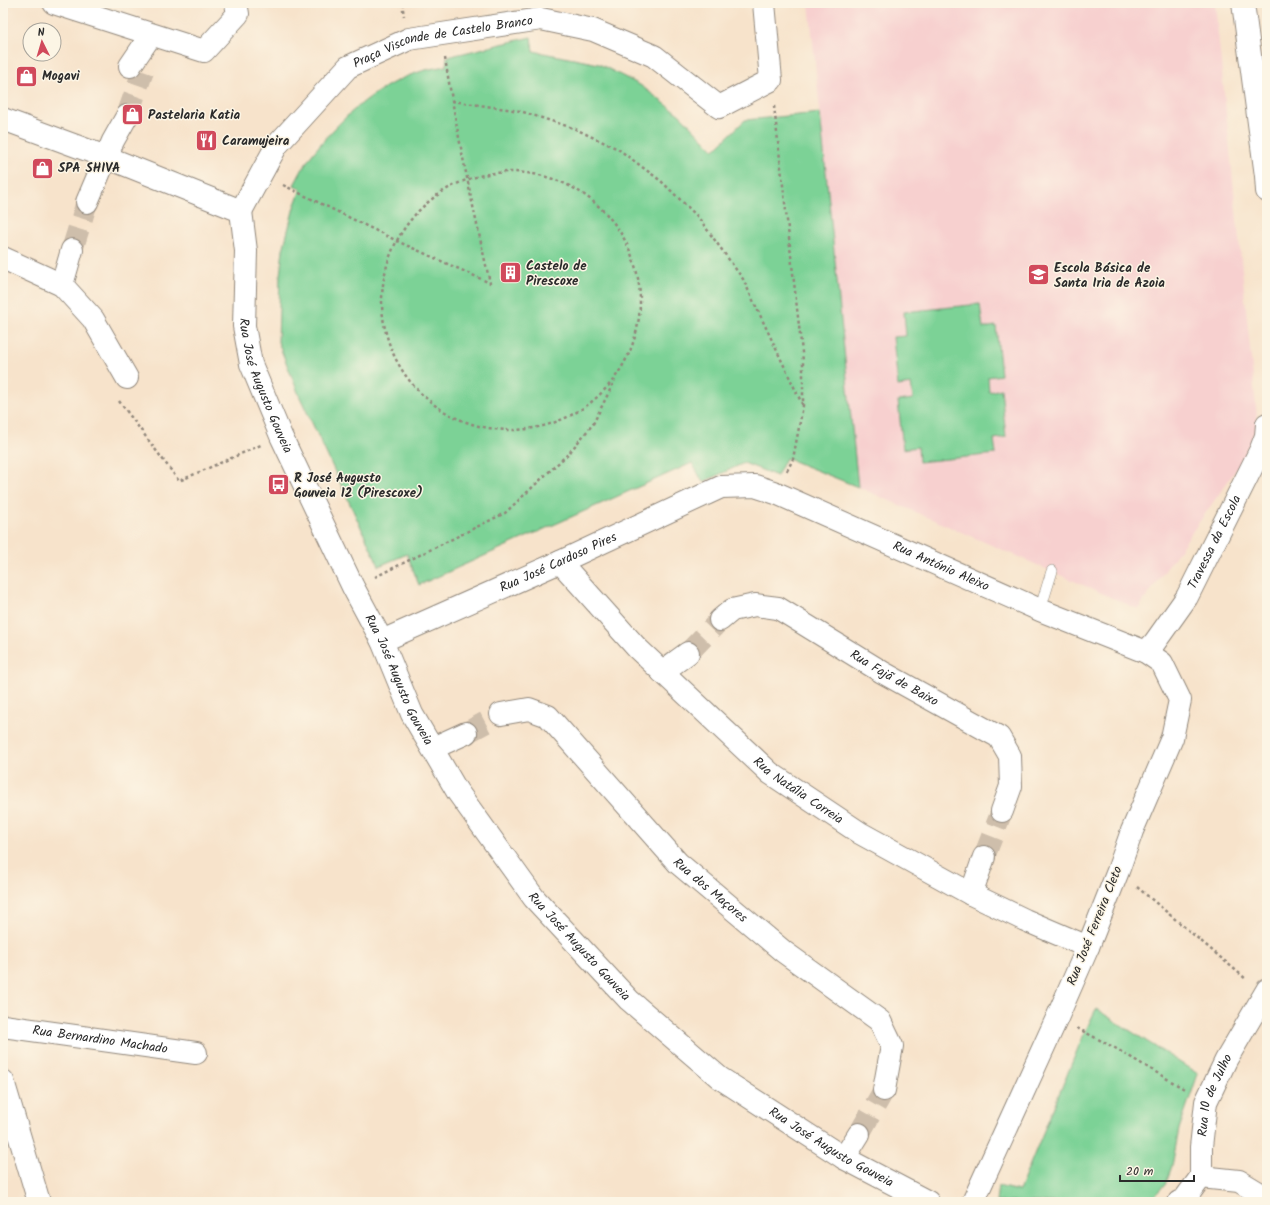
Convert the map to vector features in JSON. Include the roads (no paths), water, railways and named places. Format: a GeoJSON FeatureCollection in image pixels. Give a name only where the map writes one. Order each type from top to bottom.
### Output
{"type":"FeatureCollection","features":[{"type":"Feature","properties":{"kind":"street"},"geometry":{"type":"LineString","coordinates":[[54,3],[204,51],[238,14],[236,3]]}},
{"type":"Feature","properties":{"kind":"street","name":"Praça Visconde de Castelo Branco"},"geometry":{"type":"LineString","coordinates":[[242,211],[277,145],[348,67],[409,39],[541,19],[593,30],[654,56],[719,107],[771,80],[764,3]]}},
{"type":"Feature","properties":{"kind":"street"},"geometry":{"type":"LineString","coordinates":[[1243,3],[1267,191]]}},
{"type":"Feature","properties":{"kind":"street"},"geometry":{"type":"LineString","coordinates":[[136,68],[151,35]]}},
{"type":"Feature","properties":{"kind":"street"},"geometry":{"type":"LineString","coordinates":[[87,202],[110,149],[120,113]]}},
{"type":"Feature","properties":{"kind":"street"},"geometry":{"type":"LineString","coordinates":[[3,119],[110,149],[242,211]]}},
{"type":"Feature","properties":{"kind":"street","name":"Rua José Augusto Gouveia"},"geometry":{"type":"LineString","coordinates":[[242,211],[246,251],[244,326],[251,364],[281,436],[353,587],[382,640],[412,714],[433,748],[456,791],[534,898],[629,1000],[720,1078],[844,1158],[928,1202]]}},
{"type":"Feature","properties":{"kind":"street"},"geometry":{"type":"LineString","coordinates":[[62,285],[72,250]]}},
{"type":"Feature","properties":{"kind":"street"},"geometry":{"type":"LineString","coordinates":[[3,258],[62,285],[93,319],[127,378]]}},
{"type":"Feature","properties":{"kind":"street","name":"Travessa da Escola"},"geometry":{"type":"LineString","coordinates":[[1146,652],[1155,642],[1187,597],[1261,449],[1266,436],[1267,424]]}},
{"type":"Feature","properties":{"kind":"street","name":"Rua António Aleixo"},"geometry":{"type":"LineString","coordinates":[[734,486],[755,486],[776,493],[1040,610],[1146,652]]}},
{"type":"Feature","properties":{"kind":"street","name":"Rua José Cardoso Pires"},"geometry":{"type":"LineString","coordinates":[[382,640],[560,562],[721,488],[734,486]]}},
{"type":"Feature","properties":{"kind":"street","name":"Rua Natália Correia"},"geometry":{"type":"LineString","coordinates":[[560,562],[637,648],[770,773],[860,833],[971,894],[1025,920],[1088,947]]}},
{"type":"Feature","properties":{"kind":"street","name":"Rua Fajã de Baixo"},"geometry":{"type":"LineString","coordinates":[[720,620],[732,610],[755,605],[778,608],[882,672],[999,737],[1010,756],[1011,786],[1002,811]]}},
{"type":"Feature","properties":{"kind":"street","name":"Rua José Ferreira Cleto"},"geometry":{"type":"LineString","coordinates":[[973,1202],[1088,947],[1132,831],[1172,738],[1180,700],[1162,663],[1146,652]]}},
{"type":"Feature","properties":{"kind":"street"},"geometry":{"type":"LineString","coordinates":[[662,672],[688,653]]}},
{"type":"Feature","properties":{"kind":"street","name":"Rua dos Maçores"},"geometry":{"type":"LineString","coordinates":[[501,714],[529,709],[548,716],[678,863],[784,952],[880,1021],[892,1046],[884,1090]]}},
{"type":"Feature","properties":{"kind":"street"},"geometry":{"type":"LineString","coordinates":[[433,748],[466,733]]}},
{"type":"Feature","properties":{"kind":"street"},"geometry":{"type":"LineString","coordinates":[[971,894],[984,857]]}},
{"type":"Feature","properties":{"kind":"street","name":"Rua 10 de Julho"},"geometry":{"type":"LineString","coordinates":[[1201,1176],[1201,1147],[1206,1102],[1226,1060],[1267,990]]}},
{"type":"Feature","properties":{"kind":"street","name":"Rua Bernardino Machado"},"geometry":{"type":"LineString","coordinates":[[3,1026],[196,1053]]}},
{"type":"Feature","properties":{"kind":"street"},"geometry":{"type":"LineString","coordinates":[[3,1081],[39,1202]]}},
{"type":"Feature","properties":{"kind":"street"},"geometry":{"type":"LineString","coordinates":[[844,1158],[859,1134]]}},
{"type":"Feature","properties":{"kind":"street"},"geometry":{"type":"LineString","coordinates":[[1179,1202],[1184,1200],[1201,1176],[1239,1181],[1267,1198]]}},
{"type":"Feature","properties":{"kind":"lane"},"geometry":{"type":"LineString","coordinates":[[1040,610],[1052,571]]}},
{"type":"Feature","properties":{"kind":"tunnel"},"geometry":{"type":"LineString","coordinates":[[127,116],[143,71]]}},
{"type":"Feature","properties":{"kind":"tunnel"},"geometry":{"type":"LineString","coordinates":[[72,250],[87,202]]}},
{"type":"Feature","properties":{"kind":"tunnel"},"geometry":{"type":"LineString","coordinates":[[688,653],[720,620]]}},
{"type":"Feature","properties":{"kind":"tunnel"},"geometry":{"type":"LineString","coordinates":[[466,733],[501,714]]}},
{"type":"Feature","properties":{"kind":"tunnel"},"geometry":{"type":"LineString","coordinates":[[984,857],[1002,811]]}},
{"type":"Feature","properties":{"kind":"tunnel"},"geometry":{"type":"LineString","coordinates":[[859,1134],[884,1090]]}},
{"type":"Feature","properties":{"kind":"place","name":"Mogavi"},"geometry":{"type":"Point","coordinates":[27,76]}},
{"type":"Feature","properties":{"kind":"place","name":"Pastelaria Katia"},"geometry":{"type":"Point","coordinates":[133,115]}},
{"type":"Feature","properties":{"kind":"place","name":"Caramujeira"},"geometry":{"type":"Point","coordinates":[206,141]}},
{"type":"Feature","properties":{"kind":"place","name":"SPA SHIVA"},"geometry":{"type":"Point","coordinates":[43,168]}},
{"type":"Feature","properties":{"kind":"place","name":"Castelo de Pirescoxe"},"geometry":{"type":"Point","coordinates":[511,273]}},
{"type":"Feature","properties":{"kind":"place","name":"Escola Básica de Santa Iria de Azoia"},"geometry":{"type":"Point","coordinates":[1039,275]}},
{"type":"Feature","properties":{"kind":"place","name":"R José Augusto Gouveia 12 (Pirescoxe)"},"geometry":{"type":"Point","coordinates":[279,485]}}]}
